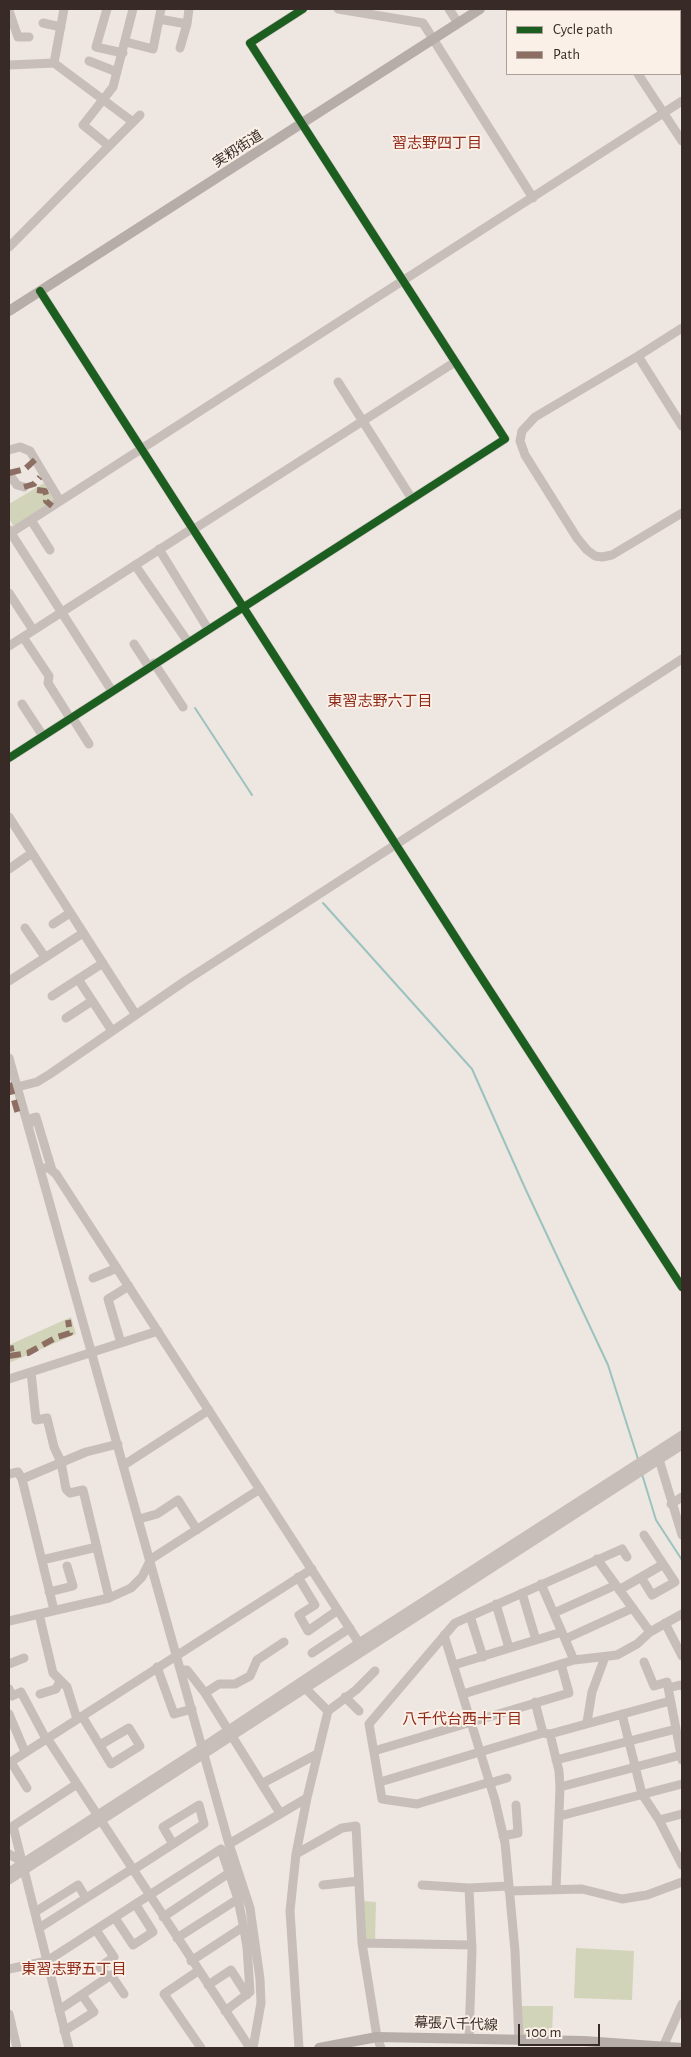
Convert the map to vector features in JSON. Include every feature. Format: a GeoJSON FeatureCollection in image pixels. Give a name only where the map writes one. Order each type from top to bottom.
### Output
{"type":"FeatureCollection","features":[{"type":"Feature","properties":{"kind":"main road","name":"実籾街道"},"geometry":{"type":"LineString","coordinates":[[9,312],[480,9]]}},
{"type":"Feature","properties":{"kind":"main road","name":"幕張八千代線"},"geometry":{"type":"LineString","coordinates":[[319,2048],[377,2037],[471,2042],[520,2040],[584,2045],[682,2048]]}},
{"type":"Feature","properties":{"kind":"street"},"geometry":{"type":"LineString","coordinates":[[54,63],[64,9]]}},
{"type":"Feature","properties":{"kind":"street"},"geometry":{"type":"LineString","coordinates":[[107,9],[96,47],[123,53]]}},
{"type":"Feature","properties":{"kind":"street"},"geometry":{"type":"LineString","coordinates":[[109,146],[83,124],[113,88],[134,9]]}},
{"type":"Feature","properties":{"kind":"street"},"geometry":{"type":"LineString","coordinates":[[126,42],[153,49],[161,9]]}},
{"type":"Feature","properties":{"kind":"street"},"geometry":{"type":"LineString","coordinates":[[180,48],[189,9]]}},
{"type":"Feature","properties":{"kind":"street"},"geometry":{"type":"LineString","coordinates":[[9,758],[505,439],[250,43],[303,9]]}},
{"type":"Feature","properties":{"kind":"street"},"geometry":{"type":"LineString","coordinates":[[338,9],[423,23],[533,198]]}},
{"type":"Feature","properties":{"kind":"street"},"geometry":{"type":"LineString","coordinates":[[449,9],[458,23]]}},
{"type":"Feature","properties":{"kind":"street"},"geometry":{"type":"LineString","coordinates":[[9,11],[18,37],[29,37]]}},
{"type":"Feature","properties":{"kind":"street"},"geometry":{"type":"LineString","coordinates":[[159,19],[187,24]]}},
{"type":"Feature","properties":{"kind":"street"},"geometry":{"type":"LineString","coordinates":[[44,23],[61,26]]}},
{"type":"Feature","properties":{"kind":"street"},"geometry":{"type":"LineString","coordinates":[[89,60],[117,72]]}},
{"type":"Feature","properties":{"kind":"street"},"geometry":{"type":"LineString","coordinates":[[9,65],[54,63],[133,122]]}},
{"type":"Feature","properties":{"kind":"street"},"geometry":{"type":"LineString","coordinates":[[639,75],[682,141]]}},
{"type":"Feature","properties":{"kind":"street"},"geometry":{"type":"LineString","coordinates":[[112,691],[9,532],[60,502],[404,282],[682,101]]}},
{"type":"Feature","properties":{"kind":"street"},"geometry":{"type":"LineString","coordinates":[[9,247],[140,115]]}},
{"type":"Feature","properties":{"kind":"street"},"geometry":{"type":"LineString","coordinates":[[40,291],[682,1287]]}},
{"type":"Feature","properties":{"kind":"street"},"geometry":{"type":"LineString","coordinates":[[682,328],[535,417],[522,431],[520,441],[522,448],[577,538],[595,556],[612,555],[682,513]]}},
{"type":"Feature","properties":{"kind":"street"},"geometry":{"type":"LineString","coordinates":[[638,356],[682,426]]}},
{"type":"Feature","properties":{"kind":"street"},"geometry":{"type":"LineString","coordinates":[[9,646],[455,362]]}},
{"type":"Feature","properties":{"kind":"street"},"geometry":{"type":"LineString","coordinates":[[338,382],[412,499]]}},
{"type":"Feature","properties":{"kind":"street"},"geometry":{"type":"LineString","coordinates":[[9,450],[20,447],[30,452],[60,502]]}},
{"type":"Feature","properties":{"kind":"street"},"geometry":{"type":"LineString","coordinates":[[9,474],[16,485],[24,487]]}},
{"type":"Feature","properties":{"kind":"street"},"geometry":{"type":"LineString","coordinates":[[31,520],[50,550]]}},
{"type":"Feature","properties":{"kind":"street"},"geometry":{"type":"LineString","coordinates":[[159,549],[208,629]]}},
{"type":"Feature","properties":{"kind":"street"},"geometry":{"type":"LineString","coordinates":[[135,565],[188,642]]}},
{"type":"Feature","properties":{"kind":"street"},"geometry":{"type":"LineString","coordinates":[[9,593],[32,630]]}},
{"type":"Feature","properties":{"kind":"street"},"geometry":{"type":"LineString","coordinates":[[23,637],[48,676],[48,684],[88,744]]}},
{"type":"Feature","properties":{"kind":"street"},"geometry":{"type":"LineString","coordinates":[[134,644],[152,665],[182,707]]}},
{"type":"Feature","properties":{"kind":"street"},"geometry":{"type":"LineString","coordinates":[[13,1088],[43,1078],[205,968],[682,660]]}},
{"type":"Feature","properties":{"kind":"street"},"geometry":{"type":"LineString","coordinates":[[22,704],[43,736]]}},
{"type":"Feature","properties":{"kind":"street"},"geometry":{"type":"LineString","coordinates":[[9,817],[136,1015]]}},
{"type":"Feature","properties":{"kind":"street"},"geometry":{"type":"LineString","coordinates":[[9,869],[32,853]]}},
{"type":"Feature","properties":{"kind":"street"},"geometry":{"type":"LineString","coordinates":[[53,924],[70,913]]}},
{"type":"Feature","properties":{"kind":"street"},"geometry":{"type":"LineString","coordinates":[[26,928],[45,957]]}},
{"type":"Feature","properties":{"kind":"street"},"geometry":{"type":"LineString","coordinates":[[9,981],[83,933]]}},
{"type":"Feature","properties":{"kind":"street"},"geometry":{"type":"LineString","coordinates":[[52,996],[103,963]]}},
{"type":"Feature","properties":{"kind":"street"},"geometry":{"type":"LineString","coordinates":[[78,979],[112,1031]]}},
{"type":"Feature","properties":{"kind":"street"},"geometry":{"type":"LineString","coordinates":[[66,1018],[92,1001]]}},
{"type":"Feature","properties":{"kind":"street"},"geometry":{"type":"LineString","coordinates":[[9,1058],[13,1088],[29,1127],[230,1844],[250,1908],[260,1979],[261,2003],[251,2048]]}},
{"type":"Feature","properties":{"kind":"street"},"geometry":{"type":"LineString","coordinates":[[29,1127],[32,1118],[36,1117],[52,1170],[361,1646]]}},
{"type":"Feature","properties":{"kind":"street"},"geometry":{"type":"LineString","coordinates":[[40,1168],[52,1170]]}},
{"type":"Feature","properties":{"kind":"street"},"geometry":{"type":"LineString","coordinates":[[93,1278],[117,1268]]}},
{"type":"Feature","properties":{"kind":"street"},"geometry":{"type":"LineString","coordinates":[[121,1343],[108,1299],[129,1286]]}},
{"type":"Feature","properties":{"kind":"street"},"geometry":{"type":"LineString","coordinates":[[9,1379],[158,1331]]}},
{"type":"Feature","properties":{"kind":"street"},"geometry":{"type":"LineString","coordinates":[[31,1372],[36,1420],[47,1418],[66,1489],[70,1493],[84,1490],[109,1598]]}},
{"type":"Feature","properties":{"kind":"street"},"geometry":{"type":"LineString","coordinates":[[124,1465],[209,1410]]}},
{"type":"Feature","properties":{"kind":"street"},"geometry":{"type":"LineString","coordinates":[[658,1456],[682,1434]]}},
{"type":"Feature","properties":{"kind":"street"},"geometry":{"type":"LineString","coordinates":[[22,1479],[86,1452],[118,1444]]}},
{"type":"Feature","properties":{"kind":"street"},"geometry":{"type":"LineString","coordinates":[[9,1880],[24,1866],[361,1646],[658,1456],[682,1445]]}},
{"type":"Feature","properties":{"kind":"street"},"geometry":{"type":"LineString","coordinates":[[658,1456],[671,1504],[682,1535]]}},
{"type":"Feature","properties":{"kind":"street"},"geometry":{"type":"LineString","coordinates":[[9,1474],[18,1472],[22,1479],[54,1610]]}},
{"type":"Feature","properties":{"kind":"street"},"geometry":{"type":"LineString","coordinates":[[9,1621],[109,1598],[132,1588],[142,1577],[151,1560],[260,1489]]}},
{"type":"Feature","properties":{"kind":"street"},"geometry":{"type":"LineString","coordinates":[[671,1504],[682,1497]]}},
{"type":"Feature","properties":{"kind":"street"},"geometry":{"type":"LineString","coordinates":[[139,1519],[157,1514],[178,1500],[197,1530]]}},
{"type":"Feature","properties":{"kind":"street"},"geometry":{"type":"LineString","coordinates":[[641,1577],[652,1595],[675,1582],[644,1535]]}},
{"type":"Feature","properties":{"kind":"street"},"geometry":{"type":"LineString","coordinates":[[42,1560],[97,1547]]}},
{"type":"Feature","properties":{"kind":"street"},"geometry":{"type":"LineString","coordinates":[[507,1778],[417,1804],[382,1799],[369,1724],[455,1623],[622,1549],[627,1557]]}},
{"type":"Feature","properties":{"kind":"street"},"geometry":{"type":"LineString","coordinates":[[597,1560],[650,1632]]}},
{"type":"Feature","properties":{"kind":"street"},"geometry":{"type":"LineString","coordinates":[[554,1613],[618,1588],[662,1565]]}},
{"type":"Feature","properties":{"kind":"street"},"geometry":{"type":"LineString","coordinates":[[49,1592],[72,1586],[67,1566]]}},
{"type":"Feature","properties":{"kind":"street"},"geometry":{"type":"LineString","coordinates":[[27,1788],[10,1762],[312,1569]]}},
{"type":"Feature","properties":{"kind":"street"},"geometry":{"type":"LineString","coordinates":[[298,1577],[315,1605],[299,1615],[308,1630],[338,1610]]}},
{"type":"Feature","properties":{"kind":"street"},"geometry":{"type":"LineString","coordinates":[[541,1584],[574,1660]]}},
{"type":"Feature","properties":{"kind":"street"},"geometry":{"type":"LineString","coordinates":[[522,1593],[536,1640]]}},
{"type":"Feature","properties":{"kind":"street"},"geometry":{"type":"LineString","coordinates":[[496,1604],[510,1648]]}},
{"type":"Feature","properties":{"kind":"street"},"geometry":{"type":"LineString","coordinates":[[454,1665],[536,1640],[564,1636],[633,1608]]}},
{"type":"Feature","properties":{"kind":"street"},"geometry":{"type":"LineString","coordinates":[[39,1614],[53,1673],[67,1687],[80,1717],[111,1764],[140,1746],[129,1728],[100,1745]]}},
{"type":"Feature","properties":{"kind":"street"},"geometry":{"type":"LineString","coordinates":[[463,1694],[574,1660],[605,1657],[628,1649],[650,1632],[682,1614]]}},
{"type":"Feature","properties":{"kind":"street"},"geometry":{"type":"LineString","coordinates":[[470,1616],[482,1656]]}},
{"type":"Feature","properties":{"kind":"street"},"geometry":{"type":"LineString","coordinates":[[665,1623],[679,1641],[682,1656]]}},
{"type":"Feature","properties":{"kind":"street"},"geometry":{"type":"LineString","coordinates":[[312,1652],[350,1628]]}},
{"type":"Feature","properties":{"kind":"street"},"geometry":{"type":"LineString","coordinates":[[444,1635],[490,1782],[503,1836],[515,1951],[520,2040]]}},
{"type":"Feature","properties":{"kind":"street"},"geometry":{"type":"LineString","coordinates":[[205,1693],[220,1684],[235,1684],[250,1676],[257,1660],[284,1642]]}},
{"type":"Feature","properties":{"kind":"street"},"geometry":{"type":"LineString","coordinates":[[588,1722],[592,1692],[605,1657]]}},
{"type":"Feature","properties":{"kind":"street"},"geometry":{"type":"LineString","coordinates":[[9,1664],[24,1658]]}},
{"type":"Feature","properties":{"kind":"street"},"geometry":{"type":"LineString","coordinates":[[560,1787],[682,1758],[667,1682],[654,1686],[644,1662]]}},
{"type":"Feature","properties":{"kind":"street"},"geometry":{"type":"LineString","coordinates":[[374,1751],[569,1693],[560,1664]]}},
{"type":"Feature","properties":{"kind":"street"},"geometry":{"type":"LineString","coordinates":[[157,1667],[174,1714],[192,1709]]}},
{"type":"Feature","properties":{"kind":"street"},"geometry":{"type":"LineString","coordinates":[[182,1670],[187,1670],[205,1693],[280,1813]]}},
{"type":"Feature","properties":{"kind":"street"},"geometry":{"type":"LineString","coordinates":[[300,2048],[290,1911],[296,1854],[307,1798],[328,1712],[356,1690],[375,1671]]}},
{"type":"Feature","properties":{"kind":"street"},"geometry":{"type":"LineString","coordinates":[[40,1694],[56,1689],[60,1681]]}},
{"type":"Feature","properties":{"kind":"street"},"geometry":{"type":"LineString","coordinates":[[302,1686],[328,1712]]}},
{"type":"Feature","properties":{"kind":"street"},"geometry":{"type":"LineString","coordinates":[[668,1688],[682,1686]]}},
{"type":"Feature","properties":{"kind":"street"},"geometry":{"type":"LineString","coordinates":[[10,1695],[21,1692],[47,1739],[198,1971],[251,2048]]}},
{"type":"Feature","properties":{"kind":"street"},"geometry":{"type":"LineString","coordinates":[[345,1698],[359,1711]]}},
{"type":"Feature","properties":{"kind":"street"},"geometry":{"type":"LineString","coordinates":[[380,1782],[547,1733],[670,1701]]}},
{"type":"Feature","properties":{"kind":"street"},"geometry":{"type":"LineString","coordinates":[[535,1702],[556,1760],[560,1787],[556,1889]]}},
{"type":"Feature","properties":{"kind":"street"},"geometry":{"type":"LineString","coordinates":[[9,1714],[26,1752]]}},
{"type":"Feature","properties":{"kind":"street"},"geometry":{"type":"LineString","coordinates":[[622,1714],[642,1794],[659,1820],[682,1865]]}},
{"type":"Feature","properties":{"kind":"street"},"geometry":{"type":"LineString","coordinates":[[556,1760],[676,1730]]}},
{"type":"Feature","properties":{"kind":"street"},"geometry":{"type":"LineString","coordinates":[[262,1783],[317,1754]]}},
{"type":"Feature","properties":{"kind":"street"},"geometry":{"type":"LineString","coordinates":[[69,2048],[13,1826],[77,1784]]}},
{"type":"Feature","properties":{"kind":"street"},"geometry":{"type":"LineString","coordinates":[[560,1816],[682,1784]]}},
{"type":"Feature","properties":{"kind":"street"},"geometry":{"type":"LineString","coordinates":[[230,1844],[307,1798]]}},
{"type":"Feature","properties":{"kind":"street"},"geometry":{"type":"LineString","coordinates":[[39,1928],[132,1870],[173,1844],[204,1824],[199,1805],[163,1827],[173,1844]]}},
{"type":"Feature","properties":{"kind":"street"},"geometry":{"type":"LineString","coordinates":[[503,1836],[518,1833],[516,1805]]}},
{"type":"Feature","properties":{"kind":"street"},"geometry":{"type":"LineString","coordinates":[[659,1820],[682,1814]]}},
{"type":"Feature","properties":{"kind":"street"},"geometry":{"type":"LineString","coordinates":[[296,1854],[342,1828],[356,1826],[362,1943],[377,2037],[381,2048]]}},
{"type":"Feature","properties":{"kind":"street"},"geometry":{"type":"LineString","coordinates":[[9,1969],[47,1961],[222,1849],[238,1899],[244,1926],[250,1992],[225,2010]]}},
{"type":"Feature","properties":{"kind":"street"},"geometry":{"type":"LineString","coordinates":[[9,1854],[24,1866]]}},
{"type":"Feature","properties":{"kind":"street"},"geometry":{"type":"LineString","coordinates":[[9,1872],[24,1866]]}},
{"type":"Feature","properties":{"kind":"street"},"geometry":{"type":"LineString","coordinates":[[163,1916],[229,1873]]}},
{"type":"Feature","properties":{"kind":"street"},"geometry":{"type":"LineString","coordinates":[[323,1885],[359,1881]]}},
{"type":"Feature","properties":{"kind":"street"},"geometry":{"type":"LineString","coordinates":[[422,1885],[509,1889],[582,1889],[622,1899],[647,1895],[682,1882]]}},
{"type":"Feature","properties":{"kind":"street"},"geometry":{"type":"LineString","coordinates":[[35,1912],[78,1885],[86,1898]]}},
{"type":"Feature","properties":{"kind":"street"},"geometry":{"type":"LineString","coordinates":[[470,1888],[472,1945],[471,2042]]}},
{"type":"Feature","properties":{"kind":"street"},"geometry":{"type":"LineString","coordinates":[[177,1938],[238,1899]]}},
{"type":"Feature","properties":{"kind":"street"},"geometry":{"type":"LineString","coordinates":[[115,1918],[133,1945],[153,1932],[136,1904]]}},
{"type":"Feature","properties":{"kind":"street"},"geometry":{"type":"LineString","coordinates":[[191,1960],[244,1926]]}},
{"type":"Feature","properties":{"kind":"street"},"geometry":{"type":"LineString","coordinates":[[96,1930],[114,1956],[100,1966],[106,1977]]}},
{"type":"Feature","properties":{"kind":"street"},"geometry":{"type":"LineString","coordinates":[[362,1943],[472,1945]]}},
{"type":"Feature","properties":{"kind":"street"},"geometry":{"type":"LineString","coordinates":[[208,1985],[230,1970],[247,1995]]}},
{"type":"Feature","properties":{"kind":"street"},"geometry":{"type":"LineString","coordinates":[[198,1971],[164,1994],[201,2048]]}},
{"type":"Feature","properties":{"kind":"street"},"geometry":{"type":"LineString","coordinates":[[59,2010],[111,1974],[124,1994]]}},
{"type":"Feature","properties":{"kind":"street"},"geometry":{"type":"LineString","coordinates":[[64,2031],[94,2012],[82,1995]]}},
{"type":"Feature","properties":{"kind":"street"},"geometry":{"type":"LineString","coordinates":[[663,2047],[682,2004]]}},
{"type":"Feature","properties":{"kind":"street"},"geometry":{"type":"LineString","coordinates":[[676,2021],[682,2013]]}},
{"type":"Feature","properties":{"kind":"street"},"geometry":{"type":"LineString","coordinates":[[9,2014],[18,2048]]}},
{"type":"Feature","properties":{"kind":"green space"},"geometry":{"type":"Polygon","coordinates":[[[44,483],[56,501],[14,527],[9,518],[9,504],[44,483]]]}},
{"type":"Feature","properties":{"kind":"green space"},"geometry":{"type":"Polygon","coordinates":[[[71,1317],[76,1334],[9,1363],[9,1345],[71,1317]]]}},
{"type":"Feature","properties":{"kind":"green space"},"geometry":{"type":"Polygon","coordinates":[[[362,1901],[376,1902],[375,1941],[364,1938],[362,1901]]]}},
{"type":"Feature","properties":{"kind":"green space"},"geometry":{"type":"Polygon","coordinates":[[[576,1948],[634,1951],[632,2000],[574,1998],[576,1948]]]}},
{"type":"Feature","properties":{"kind":"green space"},"geometry":{"type":"Polygon","coordinates":[[[521,2006],[553,2006],[552,2036],[523,2036],[521,2006]]]}},
{"type":"Feature","properties":{"kind":"waterway"},"geometry":{"type":"LineString","coordinates":[[195,708],[252,795]]}},
{"type":"Feature","properties":{"kind":"waterway"},"geometry":{"type":"LineString","coordinates":[[323,903],[472,1069],[525,1188],[608,1365],[638,1459]]}},
{"type":"Feature","properties":{"kind":"waterway"},"geometry":{"type":"LineString","coordinates":[[642,1474],[656,1520],[682,1560]]}},
{"type":"Feature","properties":{"kind":"marked path"},"geometry":{"type":"LineString","coordinates":[[9,473],[25,469],[38,457]]}},
{"type":"Feature","properties":{"kind":"marked path"},"geometry":{"type":"LineString","coordinates":[[24,487],[34,484],[40,477]]}},
{"type":"Feature","properties":{"kind":"marked path"},"geometry":{"type":"LineString","coordinates":[[37,490],[45,491],[46,501],[52,506]]}},
{"type":"Feature","properties":{"kind":"marked path"},"geometry":{"type":"LineString","coordinates":[[9,1083],[18,1114]]}},
{"type":"Feature","properties":{"kind":"marked path"},"geometry":{"type":"LineString","coordinates":[[9,1356],[28,1353],[57,1337],[70,1333],[68,1320]]}},
{"type":"Feature","properties":{"kind":"marked path"},"geometry":{"type":"LineString","coordinates":[[9,1349],[14,1348]]}},
{"type":"Feature","properties":{"kind":"cycle path"},"geometry":{"type":"LineString","coordinates":[[9,758],[505,439],[250,43],[303,9]]}},
{"type":"Feature","properties":{"kind":"cycle path"},"geometry":{"type":"LineString","coordinates":[[40,291],[682,1287]]}},
{"type":"Feature","properties":{"kind":"district","name":"習志野四丁目"},"geometry":{"type":"Point","coordinates":[437,143]}},
{"type":"Feature","properties":{"kind":"district","name":"東習志野六丁目"},"geometry":{"type":"Point","coordinates":[380,701]}},
{"type":"Feature","properties":{"kind":"district","name":"八千代台西十丁目"},"geometry":{"type":"Point","coordinates":[462,1719]}},
{"type":"Feature","properties":{"kind":"district","name":"東習志野五丁目"},"geometry":{"type":"Point","coordinates":[74,1969]}}]}
